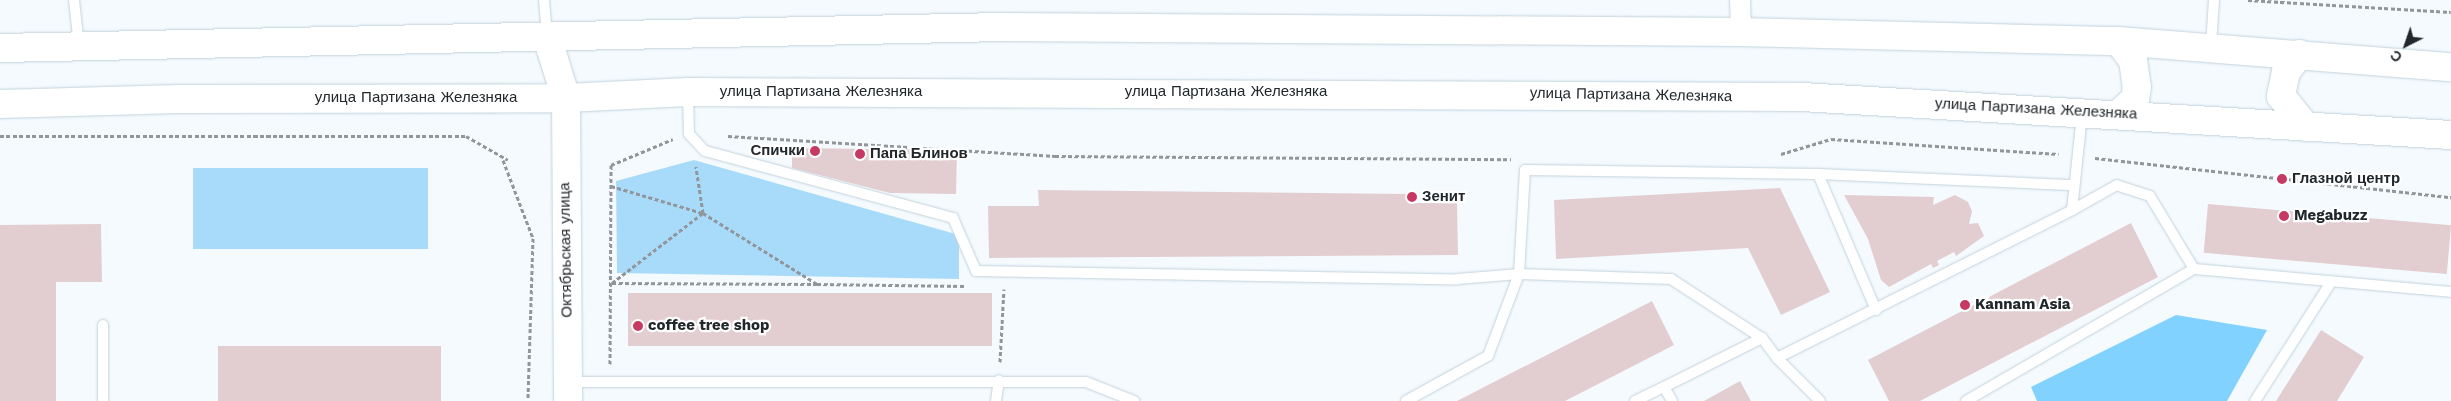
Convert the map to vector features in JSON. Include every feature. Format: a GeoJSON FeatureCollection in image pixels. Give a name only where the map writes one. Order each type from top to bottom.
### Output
{"type":"FeatureCollection","features":[{"type":"Feature","properties":{"kind":"main road"},"geometry":{"type":"LineString","coordinates":[[0,48],[1002,26],[1741,32],[2118,41],[2451,67]]}},
{"type":"Feature","properties":{"kind":"main road","name":"Октябрьская улица"},"geometry":{"type":"LineString","coordinates":[[547,37],[566,98],[568,392]]}},
{"type":"Feature","properties":{"kind":"main road"},"geometry":{"type":"LineString","coordinates":[[2118,41],[2133,60],[2137,87],[2135,99],[2120,113]]}},
{"type":"Feature","properties":{"kind":"main road"},"geometry":{"type":"LineString","coordinates":[[2300,54],[2286,72],[2280,96],[2306,127]]}},
{"type":"Feature","properties":{"kind":"main road","name":"улица Партизана Железняка"},"geometry":{"type":"LineString","coordinates":[[0,104],[179,98],[566,98],[688,92],[1802,97],[2120,113],[2306,127],[2451,135]]}},
{"type":"Feature","properties":{"kind":"street"},"geometry":{"type":"LineString","coordinates":[[1740,0],[1741,32]]}},
{"type":"Feature","properties":{"kind":"lane"},"geometry":{"type":"LineString","coordinates":[[74,0],[79,47]]}},
{"type":"Feature","properties":{"kind":"lane"},"geometry":{"type":"LineString","coordinates":[[544,0],[547,37]]}},
{"type":"Feature","properties":{"kind":"lane"},"geometry":{"type":"LineString","coordinates":[[2211,47],[2214,0]]}},
{"type":"Feature","properties":{"kind":"lane"},"geometry":{"type":"LineString","coordinates":[[688,92],[689,134],[705,151],[953,218],[976,271],[1457,279],[1519,274],[1671,280],[1762,338],[1777,358],[1820,401]]}},
{"type":"Feature","properties":{"kind":"lane"},"geometry":{"type":"LineString","coordinates":[[2072,210],[2082,111]]}},
{"type":"Feature","properties":{"kind":"lane"},"geometry":{"type":"LineString","coordinates":[[1406,401],[1488,356],[1519,274],[1525,170],[1818,174],[2074,185]]}},
{"type":"Feature","properties":{"kind":"lane"},"geometry":{"type":"LineString","coordinates":[[1818,174],[1876,310]]}},
{"type":"Feature","properties":{"kind":"lane"},"geometry":{"type":"LineString","coordinates":[[1777,358],[1876,310],[2117,185],[2150,196],[2194,269]]}},
{"type":"Feature","properties":{"kind":"lane"},"geometry":{"type":"LineString","coordinates":[[1966,401],[2194,269],[2451,292]]}},
{"type":"Feature","properties":{"kind":"lane"},"geometry":{"type":"LineString","coordinates":[[2255,401],[2331,282]]}},
{"type":"Feature","properties":{"kind":"lane"},"geometry":{"type":"LineString","coordinates":[[102,325],[103,401]]}},
{"type":"Feature","properties":{"kind":"lane"},"geometry":{"type":"LineString","coordinates":[[1635,401],[1762,338]]}},
{"type":"Feature","properties":{"kind":"lane"},"geometry":{"type":"LineString","coordinates":[[568,392],[610,381],[999,380],[1086,382],[1134,401]]}},
{"type":"Feature","properties":{"kind":"lane"},"geometry":{"type":"LineString","coordinates":[[996,401],[999,380]]}},
{"type":"Feature","properties":{"kind":"lane"},"geometry":{"type":"LineString","coordinates":[[1664,387],[1672,401]]}},
{"type":"Feature","properties":{"kind":"path"},"geometry":{"type":"LineString","coordinates":[[2248,0],[2451,12]]}},
{"type":"Feature","properties":{"kind":"path"},"geometry":{"type":"LineString","coordinates":[[610,381],[612,283],[611,165],[689,134],[724,136],[724,130]]}},
{"type":"Feature","properties":{"kind":"path"},"geometry":{"type":"LineString","coordinates":[[0,136],[466,136],[503,160],[508,160]]}},
{"type":"Feature","properties":{"kind":"path"},"geometry":{"type":"LineString","coordinates":[[503,160],[533,238],[528,401]]}},
{"type":"Feature","properties":{"kind":"path"},"geometry":{"type":"LineString","coordinates":[[694,160],[703,213]]}},
{"type":"Feature","properties":{"kind":"path"},"geometry":{"type":"LineString","coordinates":[[611,186],[703,213],[817,284]]}},
{"type":"Feature","properties":{"kind":"path"},"geometry":{"type":"LineString","coordinates":[[612,283],[703,213]]}},
{"type":"Feature","properties":{"kind":"path"},"geometry":{"type":"LineString","coordinates":[[612,283],[974,286]]}},
{"type":"Feature","properties":{"kind":"path"},"geometry":{"type":"LineString","coordinates":[[994,286],[1004,286],[999,380]]}},
{"type":"Feature","properties":{"kind":"shaded area"},"geometry":{"type":"Polygon","coordinates":[[[694,160],[959,235],[959,279],[617,273],[616,181],[694,160]]]}},
{"type":"Feature","properties":{"kind":"shaded area"},"geometry":{"type":"Polygon","coordinates":[[[193,168],[428,168],[428,249],[193,249],[193,168]]]}},
{"type":"Feature","properties":{"kind":"shaded area"},"geometry":{"type":"Polygon","coordinates":[[[2176,315],[2267,330],[2227,401],[2037,401],[2031,387],[2176,315]]]}},
{"type":"Feature","properties":{"kind":"building"},"geometry":{"type":"Polygon","coordinates":[[[792,148],[957,150],[956,194],[890,193],[792,168],[792,148]]]}},
{"type":"Feature","properties":{"kind":"building"},"geometry":{"type":"Polygon","coordinates":[[[1780,188],[1830,292],[1781,315],[1748,248],[1556,259],[1554,200],[1780,188]]]}},
{"type":"Feature","properties":{"kind":"building"},"geometry":{"type":"Polygon","coordinates":[[[1038,190],[1407,194],[1408,203],[1457,203],[1458,255],[989,258],[988,206],[1039,206],[1038,190]]]}},
{"type":"Feature","properties":{"kind":"building"},"geometry":{"type":"Polygon","coordinates":[[[1844,195],[1934,197],[1933,205],[1955,195],[1968,202],[1972,211],[1969,224],[1978,223],[1984,236],[1956,256],[1954,252],[1937,261],[1939,265],[1933,268],[1931,264],[1889,287],[1881,280],[1868,239],[1844,195]]]}},
{"type":"Feature","properties":{"kind":"building"},"geometry":{"type":"Polygon","coordinates":[[[2208,204],[2451,225],[2447,274],[2204,253],[2208,204]]]}},
{"type":"Feature","properties":{"kind":"building"},"geometry":{"type":"Polygon","coordinates":[[[2131,223],[2158,277],[1920,401],[1889,401],[1868,360],[2131,223]]]}},
{"type":"Feature","properties":{"kind":"building"},"geometry":{"type":"Polygon","coordinates":[[[101,224],[102,282],[56,282],[56,401],[0,401],[0,225],[101,224]]]}},
{"type":"Feature","properties":{"kind":"building"},"geometry":{"type":"Polygon","coordinates":[[[628,293],[992,293],[992,346],[628,346],[628,293]]]}},
{"type":"Feature","properties":{"kind":"building"},"geometry":{"type":"Polygon","coordinates":[[[1652,301],[1674,345],[1565,401],[1457,401],[1652,301]]]}},
{"type":"Feature","properties":{"kind":"building"},"geometry":{"type":"Polygon","coordinates":[[[2321,330],[2364,357],[2337,401],[2276,401],[2321,330]]]}},
{"type":"Feature","properties":{"kind":"building"},"geometry":{"type":"Polygon","coordinates":[[[218,346],[441,346],[441,401],[218,401],[218,346]]]}},
{"type":"Feature","properties":{"kind":"building"},"geometry":{"type":"Polygon","coordinates":[[[1740,381],[1751,401],[1704,401],[1740,381]]]}},
{"type":"Feature","properties":{"kind":"place","name":"Спички"},"geometry":{"type":"Point","coordinates":[815,151]}},
{"type":"Feature","properties":{"kind":"place","name":"Папа Блинов"},"geometry":{"type":"Point","coordinates":[860,154]}},
{"type":"Feature","properties":{"kind":"place","name":"Глазной центр"},"geometry":{"type":"Point","coordinates":[2282,179]}},
{"type":"Feature","properties":{"kind":"place","name":"Зенит"},"geometry":{"type":"Point","coordinates":[1412,197]}},
{"type":"Feature","properties":{"kind":"place","name":"Megabuzz"},"geometry":{"type":"Point","coordinates":[2284,216]}},
{"type":"Feature","properties":{"kind":"place","name":"Kannam Asia"},"geometry":{"type":"Point","coordinates":[1965,305]}},
{"type":"Feature","properties":{"kind":"place","name":"coffee tree shop"},"geometry":{"type":"Point","coordinates":[638,326]}}]}
